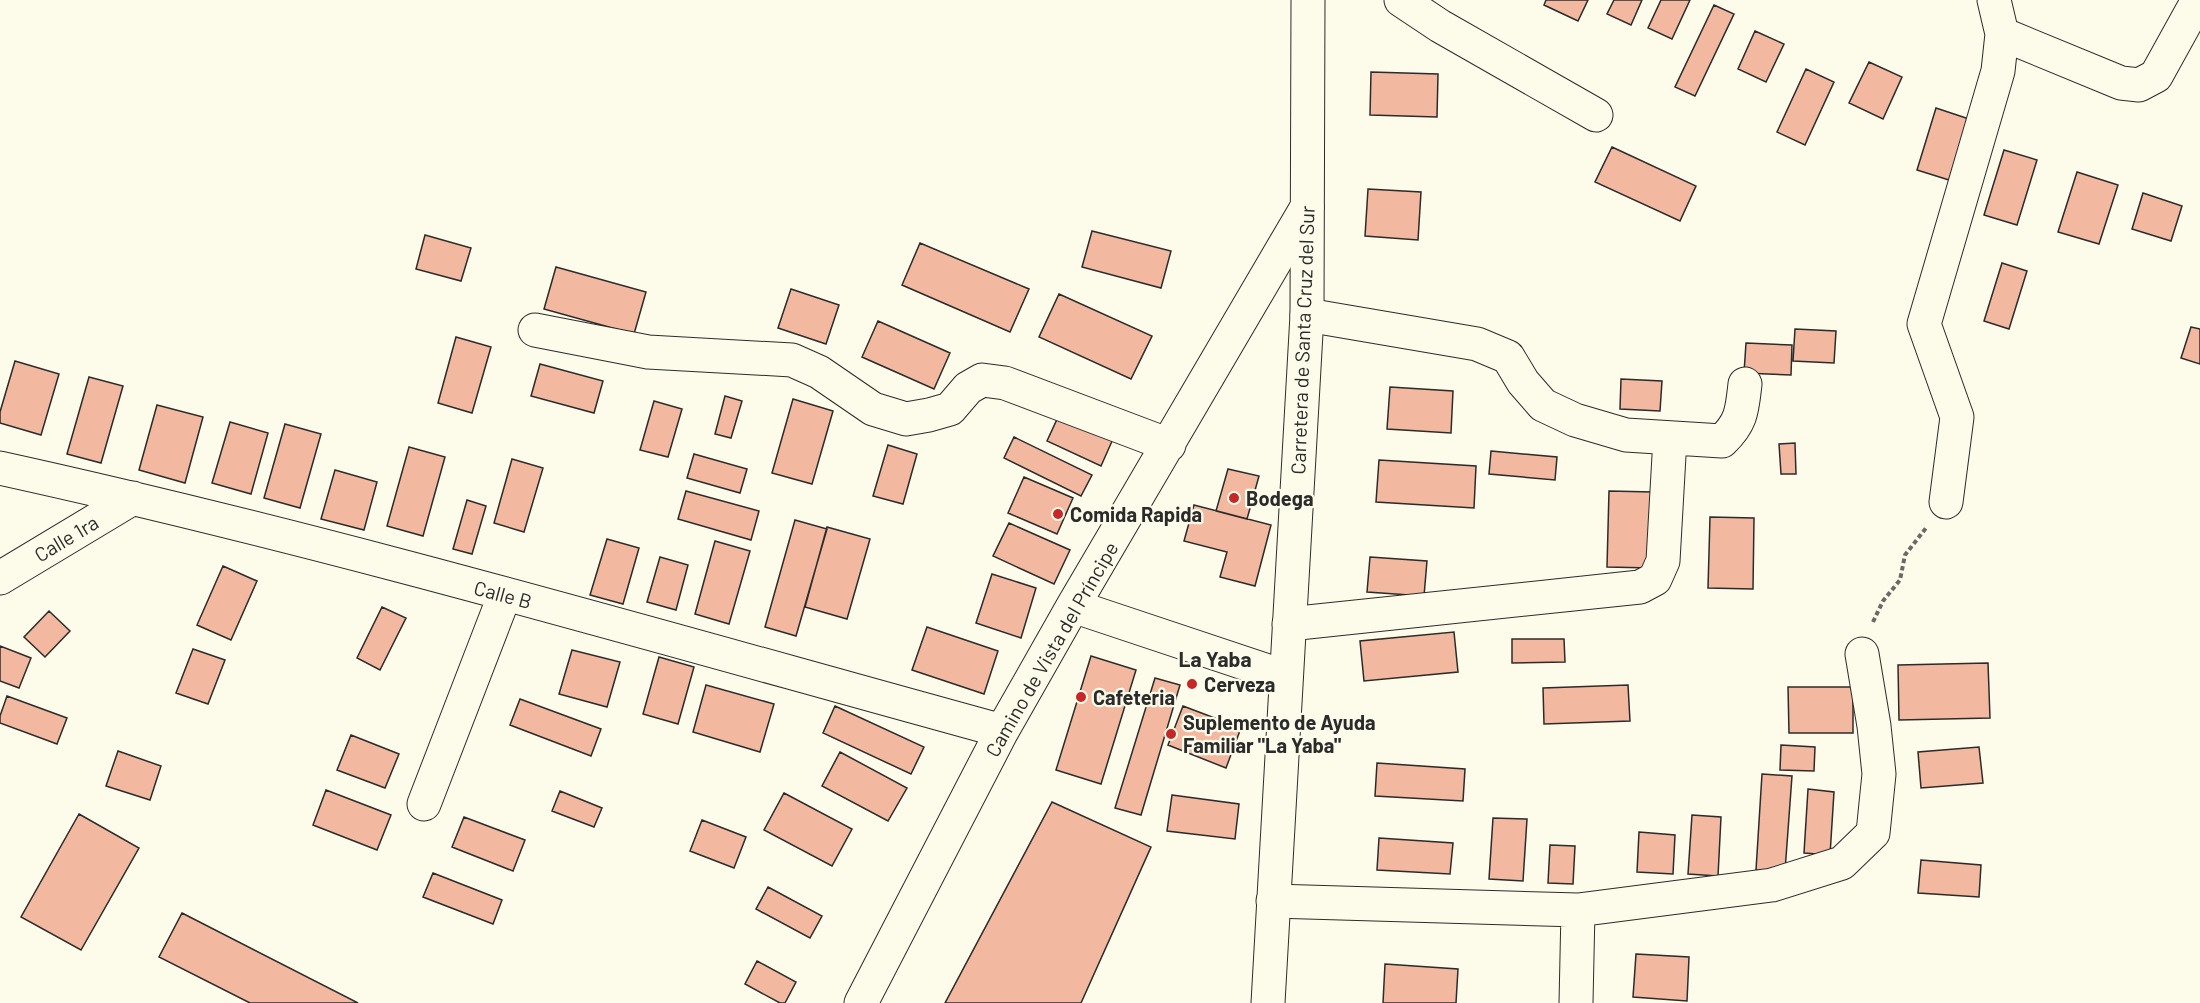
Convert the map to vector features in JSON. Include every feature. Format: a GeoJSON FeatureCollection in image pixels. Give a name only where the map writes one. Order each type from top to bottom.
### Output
{"type":"FeatureCollection","features":[{"type":"Feature","properties":{"kind":"street","name":"Carretera de Santa Cruz del Sur"},"geometry":{"type":"LineString","coordinates":[[1268,1003],[1307,315],[1308,0]]}},
{"type":"Feature","properties":{"kind":"street"},"geometry":{"type":"LineString","coordinates":[[1401,0],[1440,26],[1596,115]]}},
{"type":"Feature","properties":{"kind":"street"},"geometry":{"type":"LineString","coordinates":[[1946,502],[1957,417],[1924,324],[1998,71],[2002,34],[1994,0]]}},
{"type":"Feature","properties":{"kind":"street"},"geometry":{"type":"LineString","coordinates":[[2002,34],[2121,83],[2139,85],[2156,76],[2198,0]]}},
{"type":"Feature","properties":{"kind":"street","name":"Camino de Vista del Príncipe"},"geometry":{"type":"LineString","coordinates":[[861,1003],[1002,731],[1307,207]]}},
{"type":"Feature","properties":{"kind":"street"},"geometry":{"type":"LineString","coordinates":[[1307,315],[1477,344],[1508,357],[1523,381],[1543,405],[1575,420],[1626,435],[1722,441],[1741,417],[1745,384]]}},
{"type":"Feature","properties":{"kind":"street"},"geometry":{"type":"LineString","coordinates":[[535,330],[648,352],[792,360],[819,372],[873,409],[906,419],[950,409],[968,388],[982,380],[1005,383],[1169,446]]}},
{"type":"Feature","properties":{"kind":"street"},"geometry":{"type":"LineString","coordinates":[[1289,624],[1640,587],[1655,579],[1663,561],[1670,438]]}},
{"type":"Feature","properties":{"kind":"street","name":"Calle B"},"geometry":{"type":"LineString","coordinates":[[0,468],[133,498],[505,594],[1002,731]]}},
{"type":"Feature","properties":{"kind":"street","name":"Calle 1ra"},"geometry":{"type":"LineString","coordinates":[[0,578],[133,498]]}},
{"type":"Feature","properties":{"kind":"street"},"geometry":{"type":"LineString","coordinates":[[424,804],[505,594]]}},
{"type":"Feature","properties":{"kind":"street"},"geometry":{"type":"LineString","coordinates":[[1073,606],[1286,677]]}},
{"type":"Feature","properties":{"kind":"street"},"geometry":{"type":"LineString","coordinates":[[1273,901],[1578,910],[1772,885],[1842,863],[1873,833],[1879,774],[1862,654]]}},
{"type":"Feature","properties":{"kind":"street"},"geometry":{"type":"LineString","coordinates":[[1576,1003],[1578,910]]}},
{"type":"Feature","properties":{"kind":"path"},"geometry":{"type":"LineString","coordinates":[[1862,654],[1867,634],[1883,602],[1900,580],[1905,555],[1946,502]]}},
{"type":"Feature","properties":{"kind":"building"},"geometry":{"type":"Polygon","coordinates":[[[1546,0],[1588,0],[1578,21],[1544,5],[1546,0]]]}},
{"type":"Feature","properties":{"kind":"building"},"geometry":{"type":"Polygon","coordinates":[[[1614,0],[1642,0],[1631,25],[1607,14],[1614,0]]]}},
{"type":"Feature","properties":{"kind":"building"},"geometry":{"type":"Polygon","coordinates":[[[1661,0],[1690,0],[1672,39],[1648,28],[1661,0]]]}},
{"type":"Feature","properties":{"kind":"building"},"geometry":{"type":"Polygon","coordinates":[[[1714,5],[1734,14],[1695,96],[1675,87],[1714,5]]]}},
{"type":"Feature","properties":{"kind":"building"},"geometry":{"type":"Polygon","coordinates":[[[1755,31],[1784,44],[1766,82],[1738,69],[1755,31]]]}},
{"type":"Feature","properties":{"kind":"building"},"geometry":{"type":"Polygon","coordinates":[[[1869,62],[1902,77],[1883,119],[1849,103],[1869,62]]]}},
{"type":"Feature","properties":{"kind":"building"},"geometry":{"type":"Polygon","coordinates":[[[1806,69],[1834,82],[1805,145],[1777,132],[1806,69]]]}},
{"type":"Feature","properties":{"kind":"building"},"geometry":{"type":"Polygon","coordinates":[[[1371,72],[1438,74],[1437,117],[1370,115],[1371,72]]]}},
{"type":"Feature","properties":{"kind":"building"},"geometry":{"type":"Polygon","coordinates":[[[1936,108],[1969,119],[1949,180],[1917,170],[1936,108]]]}},
{"type":"Feature","properties":{"kind":"building"},"geometry":{"type":"Polygon","coordinates":[[[1612,147],[1696,186],[1680,221],[1595,182],[1612,147]]]}},
{"type":"Feature","properties":{"kind":"building"},"geometry":{"type":"Polygon","coordinates":[[[2004,150],[2037,160],[2017,225],[1984,215],[2004,150]]]}},
{"type":"Feature","properties":{"kind":"building"},"geometry":{"type":"Polygon","coordinates":[[[2077,172],[2118,185],[2099,244],[2058,232],[2077,172]]]}},
{"type":"Feature","properties":{"kind":"building"},"geometry":{"type":"Polygon","coordinates":[[[1368,189],[1421,192],[1418,240],[1365,236],[1368,189]]]}},
{"type":"Feature","properties":{"kind":"building"},"geometry":{"type":"Polygon","coordinates":[[[2143,193],[2182,206],[2171,241],[2132,229],[2143,193]]]}},
{"type":"Feature","properties":{"kind":"building"},"geometry":{"type":"Polygon","coordinates":[[[1092,231],[1171,251],[1161,288],[1082,267],[1092,231]]]}},
{"type":"Feature","properties":{"kind":"building"},"geometry":{"type":"Polygon","coordinates":[[[425,235],[471,248],[461,281],[416,269],[425,235]]]}},
{"type":"Feature","properties":{"kind":"building"},"geometry":{"type":"Polygon","coordinates":[[[920,243],[1029,289],[1010,332],[902,285],[920,243]]]}},
{"type":"Feature","properties":{"kind":"building"},"geometry":{"type":"Polygon","coordinates":[[[2002,263],[2027,271],[2009,329],[1984,321],[2002,263]]]}},
{"type":"Feature","properties":{"kind":"building"},"geometry":{"type":"Polygon","coordinates":[[[556,267],[646,292],[634,334],[544,309],[556,267]]]}},
{"type":"Feature","properties":{"kind":"building"},"geometry":{"type":"Polygon","coordinates":[[[791,289],[839,305],[826,344],[778,328],[791,289]]]}},
{"type":"Feature","properties":{"kind":"building"},"geometry":{"type":"Polygon","coordinates":[[[1059,294],[1152,336],[1131,379],[1039,337],[1059,294]]]}},
{"type":"Feature","properties":{"kind":"building"},"geometry":{"type":"Polygon","coordinates":[[[878,321],[950,353],[934,389],[862,357],[878,321]]]}},
{"type":"Feature","properties":{"kind":"building"},"geometry":{"type":"Polygon","coordinates":[[[2191,327],[2200,329],[2200,364],[2181,358],[2191,327]]]}},
{"type":"Feature","properties":{"kind":"building"},"geometry":{"type":"Polygon","coordinates":[[[1795,329],[1836,331],[1834,363],[1793,361],[1795,329]]]}},
{"type":"Feature","properties":{"kind":"building"},"geometry":{"type":"Polygon","coordinates":[[[456,337],[491,347],[472,413],[438,403],[456,337]]]}},
{"type":"Feature","properties":{"kind":"building"},"geometry":{"type":"Polygon","coordinates":[[[1746,343],[1792,345],[1791,375],[1744,373],[1746,343]]]}},
{"type":"Feature","properties":{"kind":"building"},"geometry":{"type":"Polygon","coordinates":[[[15,361],[59,374],[41,435],[0,423],[0,412],[15,361]]]}},
{"type":"Feature","properties":{"kind":"building"},"geometry":{"type":"Polygon","coordinates":[[[540,364],[603,381],[594,413],[531,396],[540,364]]]}},
{"type":"Feature","properties":{"kind":"building"},"geometry":{"type":"Polygon","coordinates":[[[89,377],[123,386],[101,463],[67,454],[89,377]]]}},
{"type":"Feature","properties":{"kind":"building"},"geometry":{"type":"Polygon","coordinates":[[[1621,379],[1662,381],[1660,411],[1620,409],[1621,379]]]}},
{"type":"Feature","properties":{"kind":"building"},"geometry":{"type":"Polygon","coordinates":[[[1390,387],[1453,391],[1451,433],[1387,429],[1390,387]]]}},
{"type":"Feature","properties":{"kind":"building"},"geometry":{"type":"Polygon","coordinates":[[[725,396],[742,401],[731,438],[715,434],[725,396]]]}},
{"type":"Feature","properties":{"kind":"building"},"geometry":{"type":"Polygon","coordinates":[[[793,399],[833,411],[812,484],[772,473],[793,399]]]}},
{"type":"Feature","properties":{"kind":"building"},"geometry":{"type":"Polygon","coordinates":[[[654,401],[682,409],[668,457],[640,450],[654,401]]]}},
{"type":"Feature","properties":{"kind":"building"},"geometry":{"type":"Polygon","coordinates":[[[157,405],[203,417],[185,483],[139,470],[157,405]]]}},
{"type":"Feature","properties":{"kind":"building"},"geometry":{"type":"Polygon","coordinates":[[[1059,415],[1113,439],[1101,466],[1047,441],[1059,415]]]}},
{"type":"Feature","properties":{"kind":"building"},"geometry":{"type":"Polygon","coordinates":[[[230,422],[268,433],[251,494],[212,483],[230,422]]]}},
{"type":"Feature","properties":{"kind":"building"},"geometry":{"type":"Polygon","coordinates":[[[285,424],[321,434],[300,508],[264,498],[285,424]]]}},
{"type":"Feature","properties":{"kind":"building"},"geometry":{"type":"Polygon","coordinates":[[[1014,437],[1092,475],[1081,496],[1004,458],[1014,437]]]}},
{"type":"Feature","properties":{"kind":"building"},"geometry":{"type":"Polygon","coordinates":[[[1795,443],[1796,474],[1781,474],[1779,444],[1795,443]]]}},
{"type":"Feature","properties":{"kind":"building"},"geometry":{"type":"Polygon","coordinates":[[[888,445],[917,454],[903,504],[873,496],[888,445]]]}},
{"type":"Feature","properties":{"kind":"building"},"geometry":{"type":"Polygon","coordinates":[[[409,447],[445,457],[423,536],[387,526],[409,447]]]}},
{"type":"Feature","properties":{"kind":"building"},"geometry":{"type":"Polygon","coordinates":[[[1491,451],[1557,457],[1555,480],[1489,474],[1491,451]]]}},
{"type":"Feature","properties":{"kind":"building"},"geometry":{"type":"Polygon","coordinates":[[[694,454],[747,469],[740,493],[687,478],[694,454]]]}},
{"type":"Feature","properties":{"kind":"building"},"geometry":{"type":"Polygon","coordinates":[[[512,459],[543,468],[524,532],[494,523],[512,459]]]}},
{"type":"Feature","properties":{"kind":"building"},"geometry":{"type":"Polygon","coordinates":[[[1379,460],[1476,466],[1474,508],[1376,502],[1379,460]]]}},
{"type":"Feature","properties":{"kind":"building"},"geometry":{"type":"Polygon","coordinates":[[[1228,469],[1259,476],[1247,519],[1216,511],[1228,469]]]}},
{"type":"Feature","properties":{"kind":"building"},"geometry":{"type":"Polygon","coordinates":[[[335,470],[377,482],[364,530],[321,519],[335,470]]]}},
{"type":"Feature","properties":{"kind":"building"},"geometry":{"type":"Polygon","coordinates":[[[1024,477],[1073,498],[1057,534],[1008,513],[1024,477]]]}},
{"type":"Feature","properties":{"kind":"building"},"geometry":{"type":"Polygon","coordinates":[[[686,491],[759,511],[751,540],[678,519],[686,491]]]}},
{"type":"Feature","properties":{"kind":"building"},"geometry":{"type":"Polygon","coordinates":[[[1609,491],[1653,492],[1651,568],[1607,567],[1609,491]]]}},
{"type":"Feature","properties":{"kind":"building"},"geometry":{"type":"Polygon","coordinates":[[[467,500],[486,506],[472,554],[453,549],[467,500]]]}},
{"type":"Feature","properties":{"kind":"building"},"geometry":{"type":"Polygon","coordinates":[[[1194,505],[1271,525],[1255,586],[1220,577],[1227,552],[1184,541],[1194,505]]]}},
{"type":"Feature","properties":{"kind":"building"},"geometry":{"type":"Polygon","coordinates":[[[1710,517],[1754,518],[1753,589],[1708,588],[1710,517]]]}},
{"type":"Feature","properties":{"kind":"building"},"geometry":{"type":"Polygon","coordinates":[[[795,520],[827,529],[796,636],[765,627],[795,520]]]}},
{"type":"Feature","properties":{"kind":"building"},"geometry":{"type":"Polygon","coordinates":[[[1009,523],[1070,550],[1054,584],[993,556],[1009,523]]]}},
{"type":"Feature","properties":{"kind":"building"},"geometry":{"type":"Polygon","coordinates":[[[827,527],[870,539],[847,619],[805,607],[827,527]]]}},
{"type":"Feature","properties":{"kind":"building"},"geometry":{"type":"Polygon","coordinates":[[[607,539],[639,548],[623,604],[590,595],[607,539]]]}},
{"type":"Feature","properties":{"kind":"building"},"geometry":{"type":"Polygon","coordinates":[[[715,541],[750,551],[729,624],[695,614],[715,541]]]}},
{"type":"Feature","properties":{"kind":"building"},"geometry":{"type":"Polygon","coordinates":[[[660,557],[688,565],[676,610],[647,602],[660,557]]]}},
{"type":"Feature","properties":{"kind":"building"},"geometry":{"type":"Polygon","coordinates":[[[1370,557],[1427,561],[1424,596],[1367,592],[1370,557]]]}},
{"type":"Feature","properties":{"kind":"building"},"geometry":{"type":"Polygon","coordinates":[[[223,566],[257,581],[231,640],[197,625],[223,566]]]}},
{"type":"Feature","properties":{"kind":"building"},"geometry":{"type":"Polygon","coordinates":[[[992,574],[1036,588],[1021,638],[976,623],[992,574]]]}},
{"type":"Feature","properties":{"kind":"building"},"geometry":{"type":"Polygon","coordinates":[[[382,607],[406,618],[380,670],[357,658],[382,607]]]}},
{"type":"Feature","properties":{"kind":"building"},"geometry":{"type":"Polygon","coordinates":[[[49,611],[70,631],[45,657],[24,637],[49,611]]]}},
{"type":"Feature","properties":{"kind":"building"},"geometry":{"type":"Polygon","coordinates":[[[927,627],[998,651],[984,694],[912,670],[927,627]]]}},
{"type":"Feature","properties":{"kind":"building"},"geometry":{"type":"Polygon","coordinates":[[[1454,632],[1458,672],[1364,681],[1360,641],[1454,632]]]}},
{"type":"Feature","properties":{"kind":"building"},"geometry":{"type":"Polygon","coordinates":[[[1512,639],[1564,639],[1565,662],[1512,663],[1512,639]]]}},
{"type":"Feature","properties":{"kind":"building"},"geometry":{"type":"Polygon","coordinates":[[[0,646],[31,658],[19,688],[0,681],[0,646]]]}},
{"type":"Feature","properties":{"kind":"building"},"geometry":{"type":"Polygon","coordinates":[[[193,649],[225,660],[208,704],[176,693],[193,649]]]}},
{"type":"Feature","properties":{"kind":"building"},"geometry":{"type":"Polygon","coordinates":[[[572,650],[620,662],[607,707],[559,694],[572,650]]]}},
{"type":"Feature","properties":{"kind":"building"},"geometry":{"type":"Polygon","coordinates":[[[1091,656],[1136,670],[1101,784],[1056,770],[1091,656]]]}},
{"type":"Feature","properties":{"kind":"building"},"geometry":{"type":"Polygon","coordinates":[[[659,657],[694,667],[678,724],[643,714],[659,657]]]}},
{"type":"Feature","properties":{"kind":"building"},"geometry":{"type":"Polygon","coordinates":[[[1988,663],[1990,718],[1899,720],[1898,665],[1988,663]]]}},
{"type":"Feature","properties":{"kind":"building"},"geometry":{"type":"Polygon","coordinates":[[[1155,678],[1180,685],[1141,815],[1115,808],[1155,678]]]}},
{"type":"Feature","properties":{"kind":"building"},"geometry":{"type":"Polygon","coordinates":[[[706,685],[774,704],[760,752],[693,732],[706,685]]]}},
{"type":"Feature","properties":{"kind":"building"},"geometry":{"type":"Polygon","coordinates":[[[1628,685],[1630,721],[1544,724],[1543,688],[1628,685]]]}},
{"type":"Feature","properties":{"kind":"building"},"geometry":{"type":"Polygon","coordinates":[[[1788,687],[1853,687],[1853,733],[1789,733],[1788,687]]]}},
{"type":"Feature","properties":{"kind":"building"},"geometry":{"type":"Polygon","coordinates":[[[7,696],[67,718],[57,744],[0,723],[7,696]]]}},
{"type":"Feature","properties":{"kind":"building"},"geometry":{"type":"Polygon","coordinates":[[[520,699],[601,729],[591,756],[510,725],[520,699]]]}},
{"type":"Feature","properties":{"kind":"building"},"geometry":{"type":"Polygon","coordinates":[[[835,706],[924,747],[911,774],[823,733],[835,706]]]}},
{"type":"Feature","properties":{"kind":"building"},"geometry":{"type":"Polygon","coordinates":[[[1183,706],[1241,728],[1226,768],[1168,745],[1183,706]]]}},
{"type":"Feature","properties":{"kind":"building"},"geometry":{"type":"Polygon","coordinates":[[[351,735],[399,754],[385,788],[337,770],[351,735]]]}},
{"type":"Feature","properties":{"kind":"building"},"geometry":{"type":"Polygon","coordinates":[[[1781,745],[1815,747],[1814,771],[1780,770],[1781,745]]]}},
{"type":"Feature","properties":{"kind":"building"},"geometry":{"type":"Polygon","coordinates":[[[1979,747],[1983,783],[1921,788],[1918,752],[1979,747]]]}},
{"type":"Feature","properties":{"kind":"building"},"geometry":{"type":"Polygon","coordinates":[[[118,751],[161,766],[150,800],[106,786],[118,751]]]}},
{"type":"Feature","properties":{"kind":"building"},"geometry":{"type":"Polygon","coordinates":[[[840,752],[907,788],[888,821],[822,786],[840,752]]]}},
{"type":"Feature","properties":{"kind":"building"},"geometry":{"type":"Polygon","coordinates":[[[1377,763],[1465,769],[1463,801],[1375,796],[1377,763]]]}},
{"type":"Feature","properties":{"kind":"building"},"geometry":{"type":"Polygon","coordinates":[[[1762,774],[1792,776],[1785,871],[1756,870],[1762,774]]]}},
{"type":"Feature","properties":{"kind":"building"},"geometry":{"type":"Polygon","coordinates":[[[1808,789],[1834,792],[1830,855],[1804,853],[1808,789]]]}},
{"type":"Feature","properties":{"kind":"building"},"geometry":{"type":"Polygon","coordinates":[[[326,790],[391,815],[377,850],[313,825],[326,790]]]}},
{"type":"Feature","properties":{"kind":"building"},"geometry":{"type":"Polygon","coordinates":[[[560,791],[602,808],[594,827],[552,811],[560,791]]]}},
{"type":"Feature","properties":{"kind":"building"},"geometry":{"type":"Polygon","coordinates":[[[784,793],[852,829],[832,866],[764,830],[784,793]]]}},
{"type":"Feature","properties":{"kind":"building"},"geometry":{"type":"Polygon","coordinates":[[[1172,795],[1239,804],[1235,839],[1167,831],[1172,795]]]}},
{"type":"Feature","properties":{"kind":"building"},"geometry":{"type":"Polygon","coordinates":[[[1052,802],[1151,847],[1081,1003],[945,1003],[1052,802]]]}},
{"type":"Feature","properties":{"kind":"building"},"geometry":{"type":"Polygon","coordinates":[[[79,814],[139,848],[81,950],[21,917],[79,814]]]}},
{"type":"Feature","properties":{"kind":"building"},"geometry":{"type":"Polygon","coordinates":[[[1692,815],[1721,817],[1718,876],[1688,874],[1692,815]]]}},
{"type":"Feature","properties":{"kind":"building"},"geometry":{"type":"Polygon","coordinates":[[[464,817],[525,840],[513,871],[452,847],[464,817]]]}},
{"type":"Feature","properties":{"kind":"building"},"geometry":{"type":"Polygon","coordinates":[[[1493,818],[1527,819],[1523,881],[1489,879],[1493,818]]]}},
{"type":"Feature","properties":{"kind":"building"},"geometry":{"type":"Polygon","coordinates":[[[702,820],[746,837],[734,868],[690,851],[702,820]]]}},
{"type":"Feature","properties":{"kind":"building"},"geometry":{"type":"Polygon","coordinates":[[[1639,832],[1675,835],[1673,874],[1637,872],[1639,832]]]}},
{"type":"Feature","properties":{"kind":"building"},"geometry":{"type":"Polygon","coordinates":[[[1379,838],[1453,843],[1450,874],[1377,870],[1379,838]]]}},
{"type":"Feature","properties":{"kind":"building"},"geometry":{"type":"Polygon","coordinates":[[[1550,845],[1575,846],[1573,884],[1548,883],[1550,845]]]}},
{"type":"Feature","properties":{"kind":"building"},"geometry":{"type":"Polygon","coordinates":[[[1921,860],[1981,865],[1979,897],[1918,893],[1921,860]]]}},
{"type":"Feature","properties":{"kind":"building"},"geometry":{"type":"Polygon","coordinates":[[[433,873],[502,900],[493,924],[423,897],[433,873]]]}},
{"type":"Feature","properties":{"kind":"building"},"geometry":{"type":"Polygon","coordinates":[[[768,887],[822,916],[810,938],[756,909],[768,887]]]}},
{"type":"Feature","properties":{"kind":"building"},"geometry":{"type":"Polygon","coordinates":[[[182,913],[358,1003],[250,1003],[159,957],[182,913]]]}},
{"type":"Feature","properties":{"kind":"building"},"geometry":{"type":"Polygon","coordinates":[[[1636,954],[1689,957],[1687,1001],[1633,997],[1636,954]]]}},
{"type":"Feature","properties":{"kind":"building"},"geometry":{"type":"Polygon","coordinates":[[[757,961],[796,982],[785,1003],[780,1003],[745,984],[757,961]]]}},
{"type":"Feature","properties":{"kind":"building"},"geometry":{"type":"Polygon","coordinates":[[[1385,964],[1458,969],[1456,1003],[1383,1003],[1385,964]]]}},
{"type":"Feature","properties":{"kind":"place","name":"Bodega"},"geometry":{"type":"Point","coordinates":[1234,498]}},
{"type":"Feature","properties":{"kind":"place","name":"Comida Rapida"},"geometry":{"type":"Point","coordinates":[1058,514]}},
{"type":"Feature","properties":{"kind":"place","name":"Cerveza"},"geometry":{"type":"Point","coordinates":[1192,684]}},
{"type":"Feature","properties":{"kind":"place","name":"Cafeteria"},"geometry":{"type":"Point","coordinates":[1081,697]}},
{"type":"Feature","properties":{"kind":"place","name":"Suplemento de Ayuda Familiar \"La Yaba\""},"geometry":{"type":"Point","coordinates":[1171,734]}},
{"type":"Feature","properties":{"kind":"district","name":"La Yaba"},"geometry":{"type":"Point","coordinates":[1215,658]}}]}
